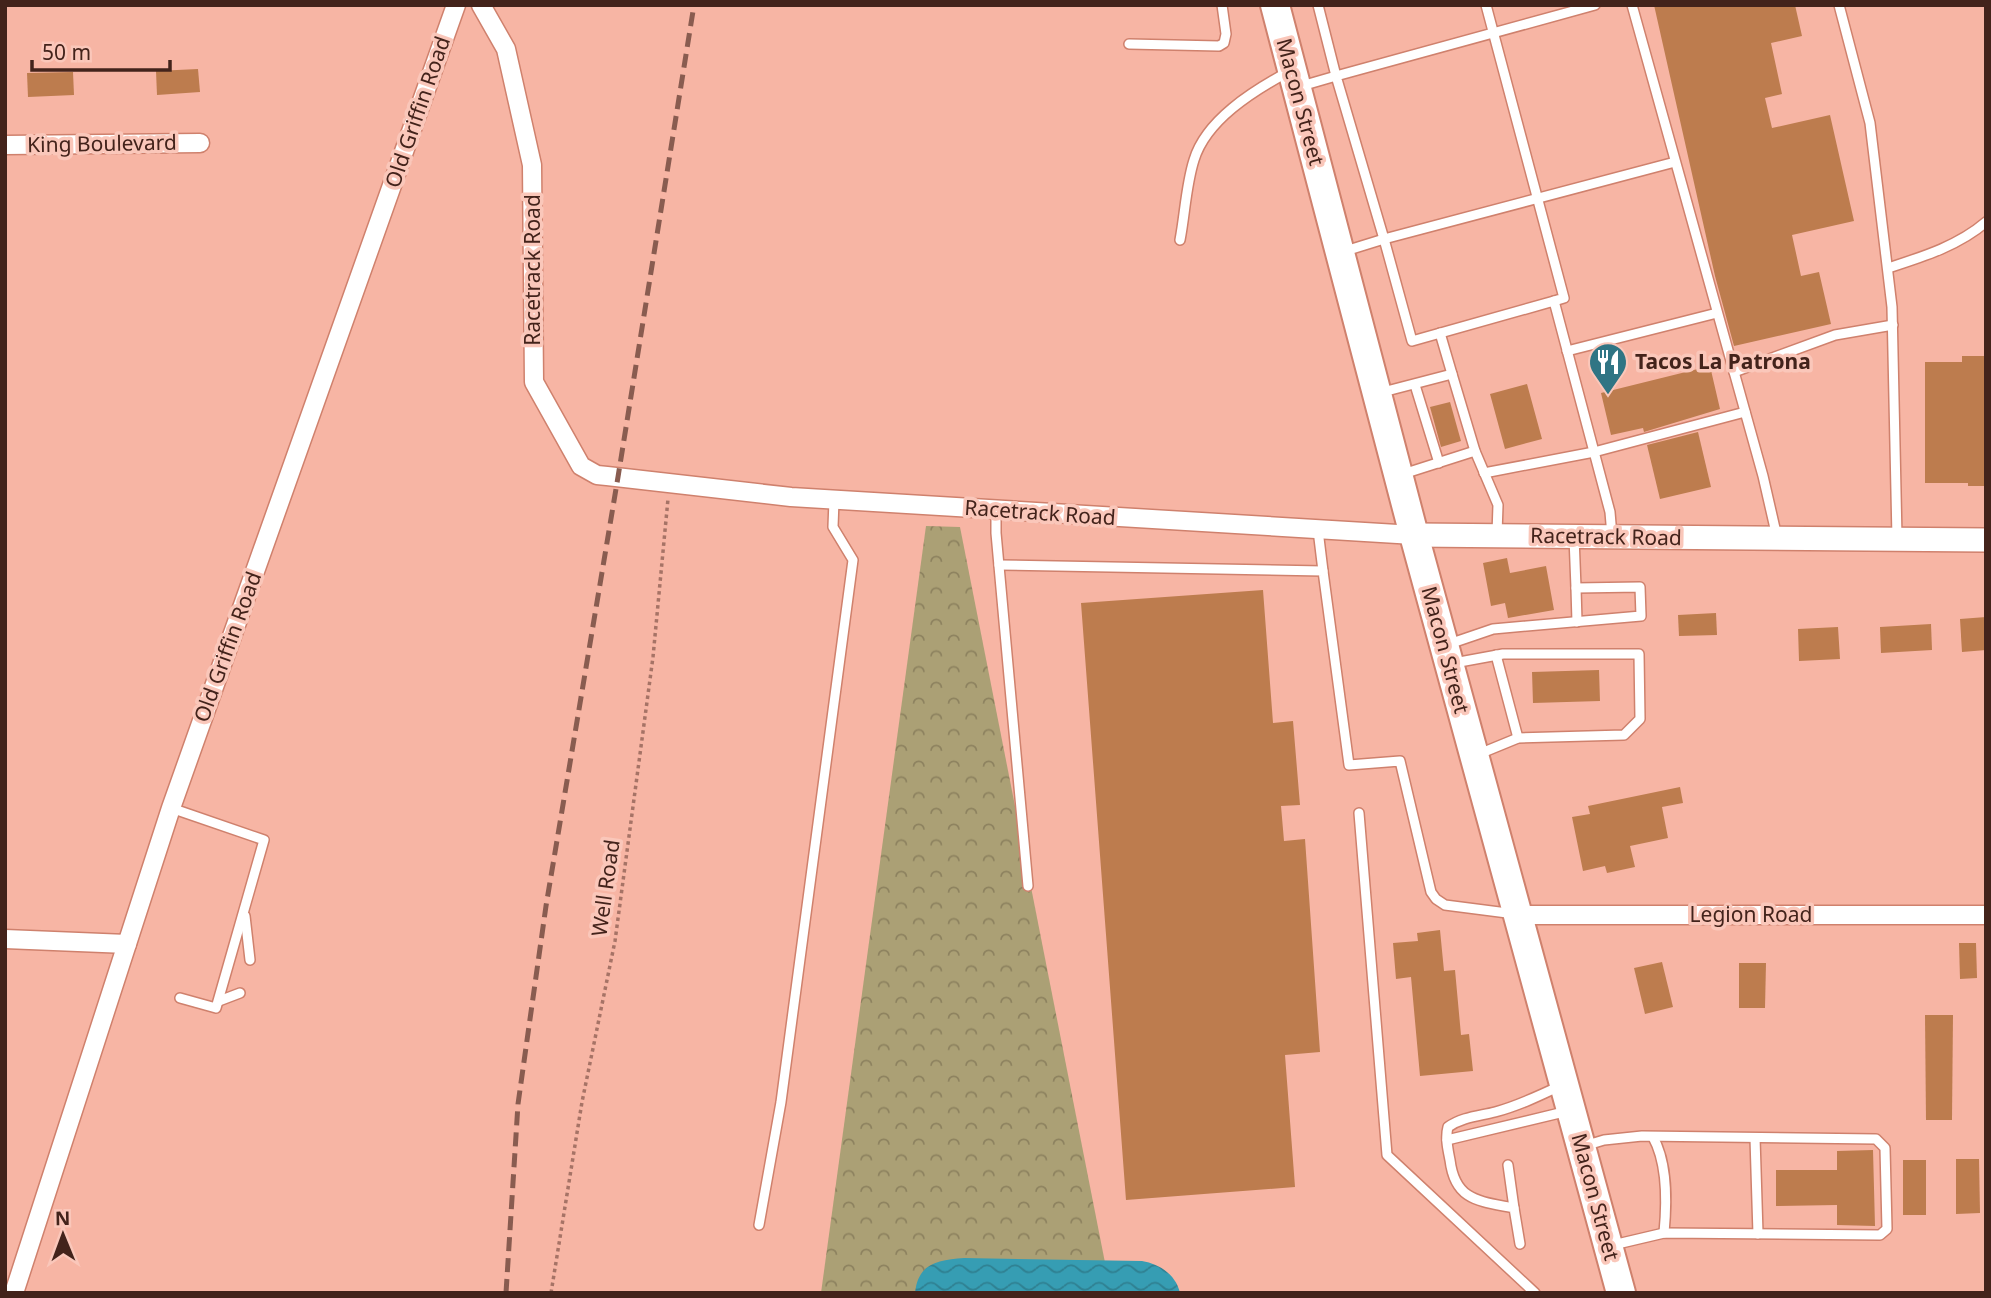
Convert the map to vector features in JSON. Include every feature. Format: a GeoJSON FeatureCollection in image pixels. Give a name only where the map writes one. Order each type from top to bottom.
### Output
{"type":"FeatureCollection","features":[{"type":"Feature","properties":{"kind":"main road","name":"Macon Street"},"geometry":{"type":"LineString","coordinates":[[1275,5],[1446,655],[1621,1293]]}},
{"type":"Feature","properties":{"kind":"street","name":"Old Griffin Road"},"geometry":{"type":"LineString","coordinates":[[14,1293],[171,808],[456,5]]}},
{"type":"Feature","properties":{"kind":"street","name":"Racetrack Road"},"geometry":{"type":"LineString","coordinates":[[481,5],[506,50],[532,165],[534,382],[581,466],[597,475],[669,485],[834,500],[1414,535],[1986,540]]}},
{"type":"Feature","properties":{"kind":"street","name":"King Boulevard"},"geometry":{"type":"LineString","coordinates":[[5,145],[200,143]]}},
{"type":"Feature","properties":{"kind":"street","name":"Legion Road"},"geometry":{"type":"LineString","coordinates":[[1517,915],[1986,915]]}},
{"type":"Feature","properties":{"kind":"street"},"geometry":{"type":"LineString","coordinates":[[5,939],[127,944]]}},
{"type":"Feature","properties":{"kind":"lane"},"geometry":{"type":"LineString","coordinates":[[1129,44],[1219,46],[1224,43],[1226,34],[1222,5]]}},
{"type":"Feature","properties":{"kind":"lane"},"geometry":{"type":"LineString","coordinates":[[1318,5],[1412,341],[1564,298],[1486,5]]}},
{"type":"Feature","properties":{"kind":"lane"},"geometry":{"type":"LineString","coordinates":[[1180,240],[1194,158],[1212,128],[1254,91],[1294,78],[1336,76],[1595,5]]}},
{"type":"Feature","properties":{"kind":"lane"},"geometry":{"type":"LineString","coordinates":[[1632,5],[1774,517],[1777,539]]}},
{"type":"Feature","properties":{"kind":"lane"},"geometry":{"type":"LineString","coordinates":[[1839,5],[1870,123],[1888,268],[1893,325],[1897,540]]}},
{"type":"Feature","properties":{"kind":"lane"},"geometry":{"type":"LineString","coordinates":[[1340,253],[1537,197],[1675,162]]}},
{"type":"Feature","properties":{"kind":"lane"},"geometry":{"type":"LineString","coordinates":[[1888,268],[1919,258],[1971,235],[1986,222]]}},
{"type":"Feature","properties":{"kind":"lane"},"geometry":{"type":"LineString","coordinates":[[1553,301],[1611,512],[1612,537]]}},
{"type":"Feature","properties":{"kind":"lane"},"geometry":{"type":"LineString","coordinates":[[1567,351],[1717,313]]}},
{"type":"Feature","properties":{"kind":"lane"},"geometry":{"type":"LineString","coordinates":[[1734,372],[1835,335],[1893,325]]}},
{"type":"Feature","properties":{"kind":"lane"},"geometry":{"type":"LineString","coordinates":[[1440,333],[1452,373],[1460,419],[1498,505],[1497,536]]}},
{"type":"Feature","properties":{"kind":"lane"},"geometry":{"type":"LineString","coordinates":[[1377,394],[1452,373]]}},
{"type":"Feature","properties":{"kind":"lane"},"geometry":{"type":"LineString","coordinates":[[1415,385],[1432,427],[1439,463]]}},
{"type":"Feature","properties":{"kind":"lane"},"geometry":{"type":"LineString","coordinates":[[1484,472],[1594,452],[1745,412]]}},
{"type":"Feature","properties":{"kind":"lane"},"geometry":{"type":"LineString","coordinates":[[1398,476],[1475,451]]}},
{"type":"Feature","properties":{"kind":"lane"},"geometry":{"type":"LineString","coordinates":[[760,1225],[783,1088],[853,560],[833,527],[834,500]]}},
{"type":"Feature","properties":{"kind":"lane"},"geometry":{"type":"LineString","coordinates":[[996,510],[995,528],[1028,886]]}},
{"type":"Feature","properties":{"kind":"lane"},"geometry":{"type":"LineString","coordinates":[[1318,530],[1349,765],[1400,761],[1431,892],[1436,899],[1445,905],[1517,915]]}},
{"type":"Feature","properties":{"kind":"lane"},"geometry":{"type":"LineString","coordinates":[[1574,537],[1577,622]]}},
{"type":"Feature","properties":{"kind":"lane"},"geometry":{"type":"LineString","coordinates":[[999,565],[1323,571]]}},
{"type":"Feature","properties":{"kind":"lane"},"geometry":{"type":"LineString","coordinates":[[1446,655],[1493,629],[1642,617],[1640,587],[1576,588]]}},
{"type":"Feature","properties":{"kind":"lane"},"geometry":{"type":"LineString","coordinates":[[1446,655],[1639,654],[1640,719],[1624,734],[1518,738],[1474,756]]}},
{"type":"Feature","properties":{"kind":"lane"},"geometry":{"type":"LineString","coordinates":[[1496,655],[1518,738]]}},
{"type":"Feature","properties":{"kind":"lane"},"geometry":{"type":"LineString","coordinates":[[171,808],[264,840],[217,1004]]}},
{"type":"Feature","properties":{"kind":"lane"},"geometry":{"type":"LineString","coordinates":[[1359,813],[1387,1155],[1535,1293]]}},
{"type":"Feature","properties":{"kind":"lane"},"geometry":{"type":"LineString","coordinates":[[245,910],[250,960]]}},
{"type":"Feature","properties":{"kind":"lane"},"geometry":{"type":"LineString","coordinates":[[180,998],[217,1004],[240,993]]}},
{"type":"Feature","properties":{"kind":"lane"},"geometry":{"type":"LineString","coordinates":[[1514,1208],[1476,1200],[1460,1189],[1453,1179],[1447,1140],[1448,1127],[1459,1121],[1567,1097]]}},
{"type":"Feature","properties":{"kind":"lane"},"geometry":{"type":"LineString","coordinates":[[1447,1140],[1567,1097]]}},
{"type":"Feature","properties":{"kind":"lane"},"geometry":{"type":"LineString","coordinates":[[1653,1137],[1662,1163],[1666,1212],[1664,1233]]}},
{"type":"Feature","properties":{"kind":"lane"},"geometry":{"type":"LineString","coordinates":[[1581,1147],[1604,1140],[1653,1137],[1876,1139],[1885,1148],[1886,1229],[1880,1235],[1664,1233],[1608,1247]]}},
{"type":"Feature","properties":{"kind":"lane"},"geometry":{"type":"LineString","coordinates":[[1755,1138],[1758,1234]]}},
{"type":"Feature","properties":{"kind":"lane"},"geometry":{"type":"LineString","coordinates":[[1508,1165],[1520,1244]]}},
{"type":"Feature","properties":{"kind":"path","name":"Well Road"},"geometry":{"type":"LineString","coordinates":[[551,1293],[582,1102],[615,941],[651,670],[669,485]]}},
{"type":"Feature","properties":{"kind":"green space"},"geometry":{"type":"Polygon","coordinates":[[[926,526],[960,527],[1111,1293],[821,1293],[926,526]]]}},
{"type":"Feature","properties":{"kind":"water"},"geometry":{"type":"Polygon","coordinates":[[[964,1258],[1142,1261],[1166,1271],[1175,1281],[1180,1293],[915,1293],[920,1275],[925,1269],[938,1262],[964,1258]]]}},
{"type":"Feature","properties":{"kind":"building"},"geometry":{"type":"Polygon","coordinates":[[[1654,5],[1795,5],[1802,36],[1771,43],[1782,94],[1765,98],[1772,128],[1830,115],[1854,221],[1792,235],[1801,276],[1819,272],[1831,324],[1734,346],[1715,276],[1654,5]]]}},
{"type":"Feature","properties":{"kind":"building"},"geometry":{"type":"Polygon","coordinates":[[[198,69],[200,92],[157,95],[156,71],[198,69]]]}},
{"type":"Feature","properties":{"kind":"building"},"geometry":{"type":"Polygon","coordinates":[[[73,72],[74,95],[28,97],[27,73],[73,72]]]}},
{"type":"Feature","properties":{"kind":"building"},"geometry":{"type":"Polygon","coordinates":[[[1962,356],[1986,356],[1986,486],[1968,486],[1968,483],[1925,483],[1925,362],[1962,362],[1962,356]]]}},
{"type":"Feature","properties":{"kind":"building"},"geometry":{"type":"Polygon","coordinates":[[[1710,366],[1720,409],[1644,432],[1643,428],[1611,435],[1601,393],[1710,366]]]}},
{"type":"Feature","properties":{"kind":"building"},"geometry":{"type":"Polygon","coordinates":[[[1527,384],[1542,439],[1505,449],[1490,394],[1527,384]]]}},
{"type":"Feature","properties":{"kind":"building"},"geometry":{"type":"Polygon","coordinates":[[[1450,402],[1461,441],[1441,447],[1430,407],[1450,402]]]}},
{"type":"Feature","properties":{"kind":"building"},"geometry":{"type":"Polygon","coordinates":[[[1698,432],[1711,487],[1660,499],[1647,445],[1698,432]]]}},
{"type":"Feature","properties":{"kind":"building"},"geometry":{"type":"Polygon","coordinates":[[[1507,558],[1510,573],[1546,566],[1554,610],[1508,618],[1505,603],[1491,606],[1483,563],[1507,558]]]}},
{"type":"Feature","properties":{"kind":"building"},"geometry":{"type":"Polygon","coordinates":[[[1263,590],[1273,723],[1293,721],[1300,805],[1281,806],[1284,841],[1305,839],[1320,1052],[1285,1055],[1295,1187],[1126,1200],[1081,603],[1263,590]]]}},
{"type":"Feature","properties":{"kind":"building"},"geometry":{"type":"Polygon","coordinates":[[[1716,613],[1717,635],[1679,636],[1678,615],[1716,613]]]}},
{"type":"Feature","properties":{"kind":"building"},"geometry":{"type":"Polygon","coordinates":[[[1986,617],[1986,650],[1962,652],[1960,619],[1986,617]]]}},
{"type":"Feature","properties":{"kind":"building"},"geometry":{"type":"Polygon","coordinates":[[[1931,624],[1932,650],[1881,653],[1880,627],[1931,624]]]}},
{"type":"Feature","properties":{"kind":"building"},"geometry":{"type":"Polygon","coordinates":[[[1838,627],[1840,659],[1799,661],[1798,629],[1838,627]]]}},
{"type":"Feature","properties":{"kind":"building"},"geometry":{"type":"Polygon","coordinates":[[[1599,670],[1600,701],[1533,703],[1532,672],[1599,670]]]}},
{"type":"Feature","properties":{"kind":"building"},"geometry":{"type":"Polygon","coordinates":[[[1680,787],[1683,803],[1662,807],[1668,838],[1630,846],[1635,867],[1607,873],[1605,866],[1583,871],[1572,817],[1590,814],[1588,806],[1680,787]]]}},
{"type":"Feature","properties":{"kind":"building"},"geometry":{"type":"Polygon","coordinates":[[[1440,930],[1444,971],[1455,970],[1461,1035],[1469,1034],[1473,1071],[1420,1076],[1411,977],[1396,979],[1393,943],[1418,941],[1417,933],[1440,930]]]}},
{"type":"Feature","properties":{"kind":"building"},"geometry":{"type":"Polygon","coordinates":[[[1959,943],[1976,943],[1977,978],[1960,979],[1959,943]]]}},
{"type":"Feature","properties":{"kind":"building"},"geometry":{"type":"Polygon","coordinates":[[[1662,962],[1673,1007],[1645,1014],[1634,968],[1662,962]]]}},
{"type":"Feature","properties":{"kind":"building"},"geometry":{"type":"Polygon","coordinates":[[[1739,963],[1766,963],[1765,1008],[1739,1008],[1739,963]]]}},
{"type":"Feature","properties":{"kind":"building"},"geometry":{"type":"Polygon","coordinates":[[[1925,1015],[1953,1015],[1952,1120],[1926,1120],[1925,1015]]]}},
{"type":"Feature","properties":{"kind":"building"},"geometry":{"type":"Polygon","coordinates":[[[1873,1150],[1875,1226],[1837,1225],[1837,1205],[1776,1206],[1776,1170],[1837,1170],[1837,1151],[1873,1150]]]}},
{"type":"Feature","properties":{"kind":"building"},"geometry":{"type":"Polygon","coordinates":[[[1956,1159],[1979,1159],[1980,1213],[1956,1214],[1956,1159]]]}},
{"type":"Feature","properties":{"kind":"building"},"geometry":{"type":"Polygon","coordinates":[[[1903,1160],[1926,1160],[1926,1215],[1903,1215],[1903,1160]]]}},
{"type":"Feature","properties":{"kind":"railway"},"geometry":{"type":"LineString","coordinates":[[506,1293],[518,1104],[546,906],[694,5]]}},
{"type":"Feature","properties":{"kind":"place","name":"Tacos La Patrona"},"geometry":{"type":"Point","coordinates":[1608,396]}}]}
